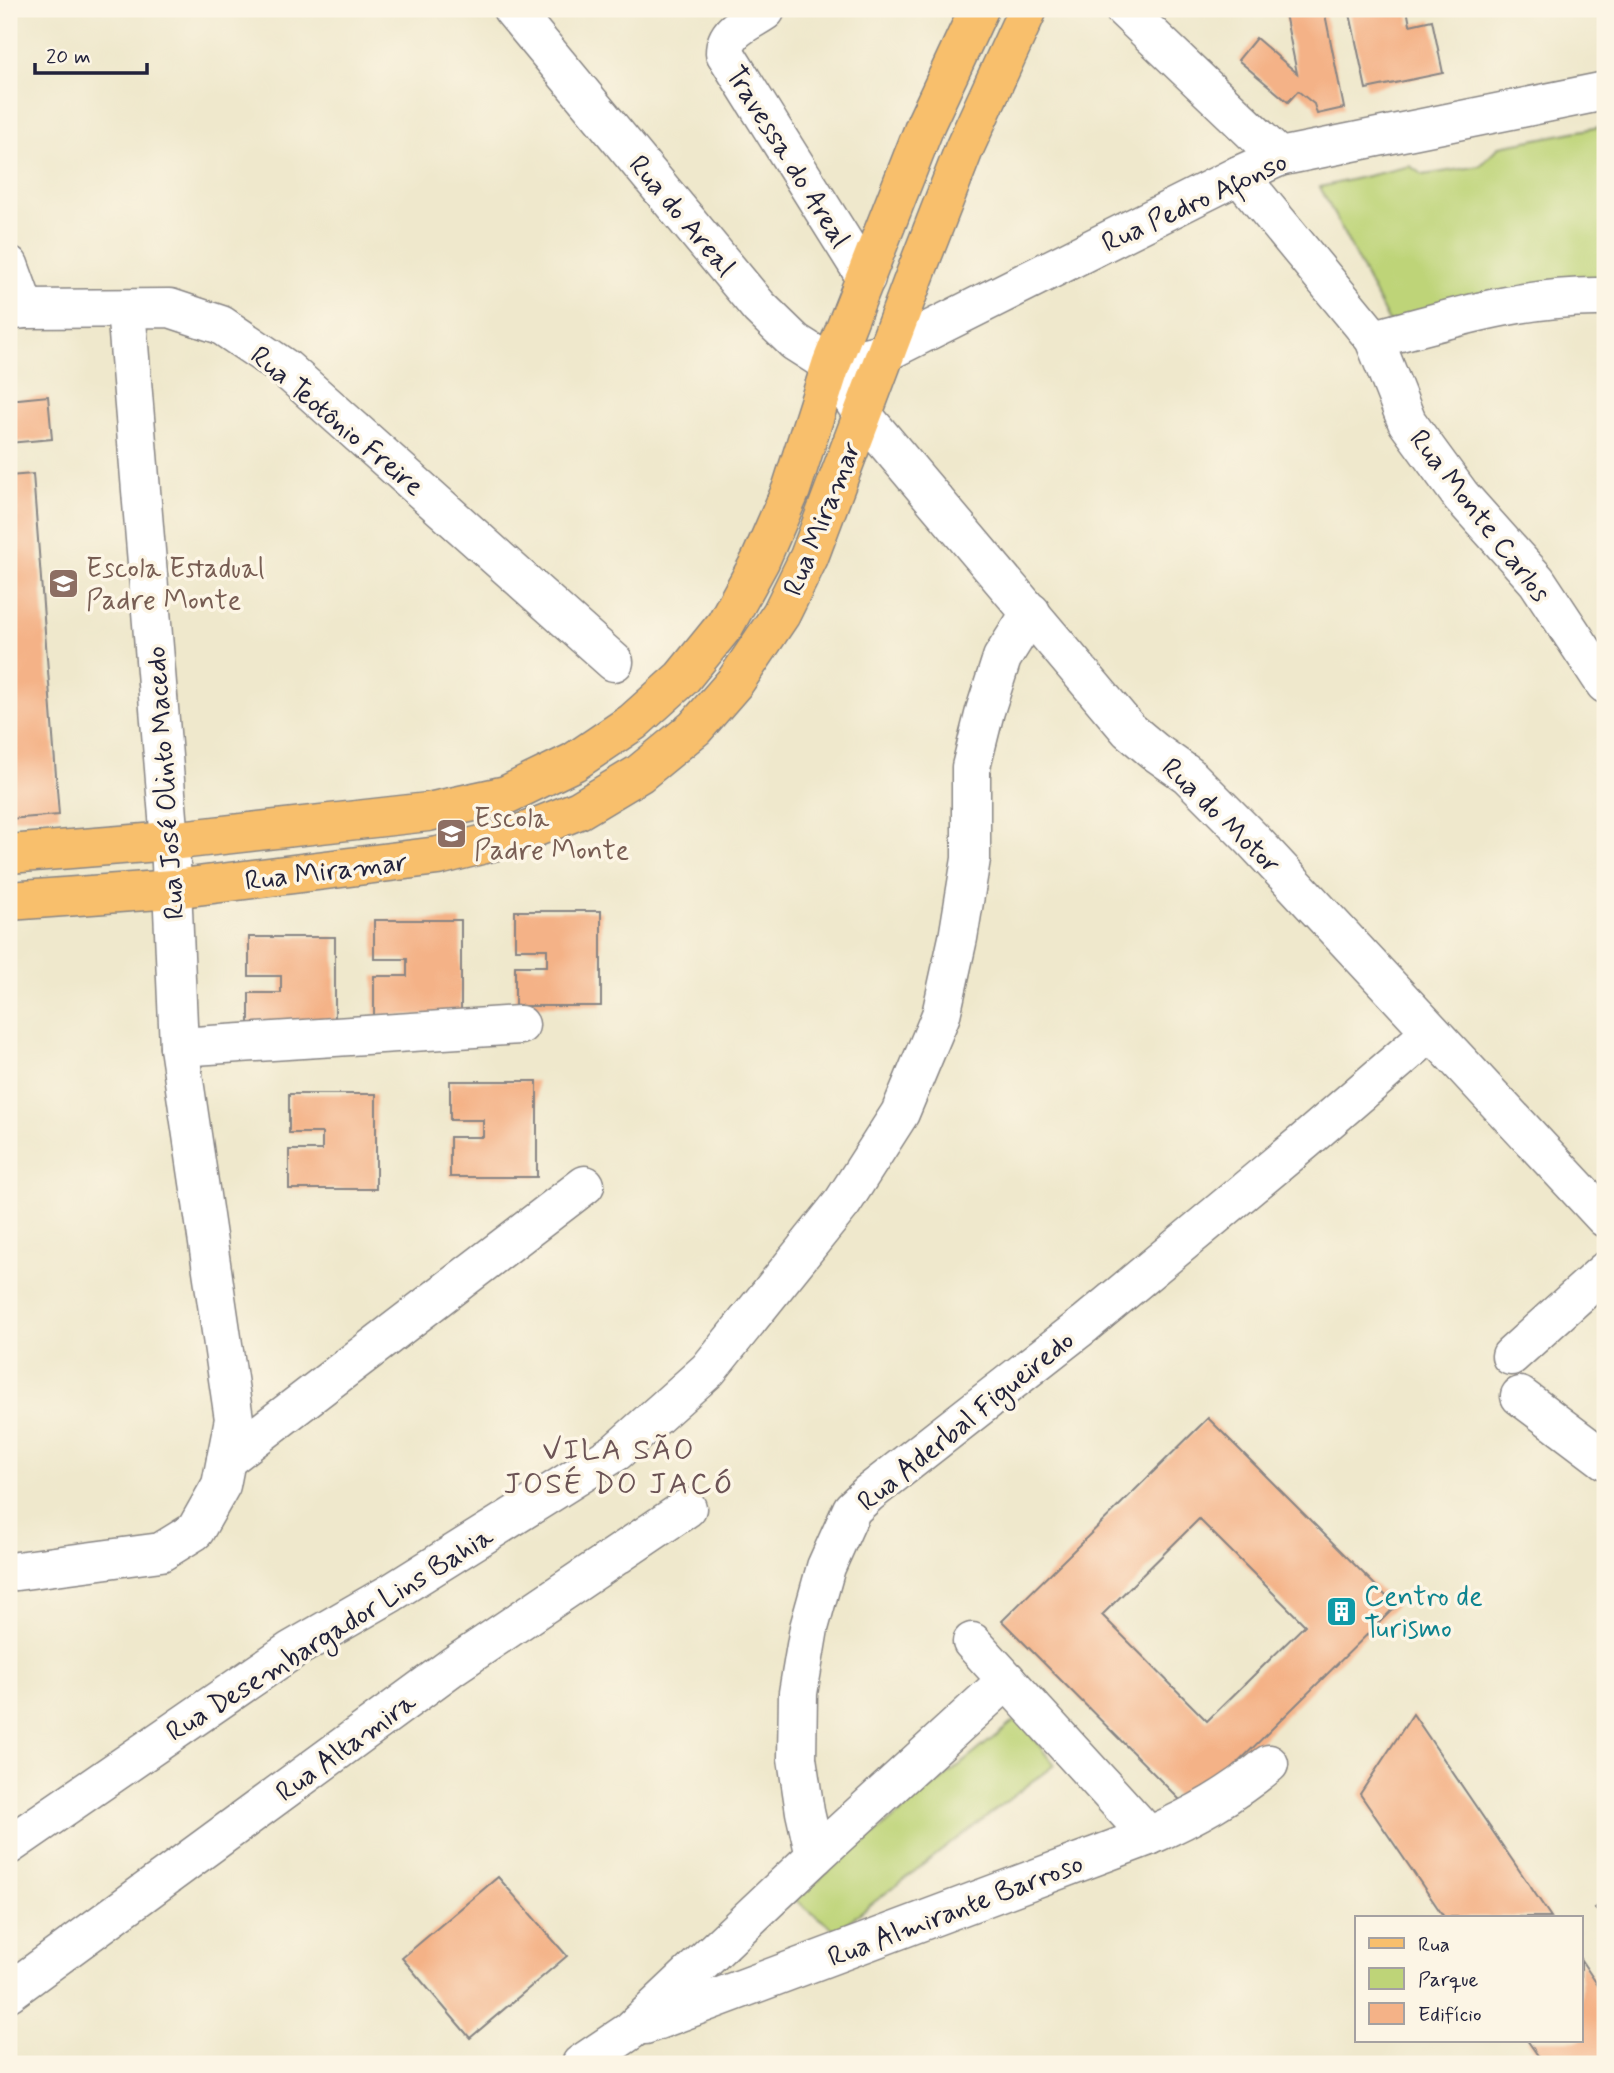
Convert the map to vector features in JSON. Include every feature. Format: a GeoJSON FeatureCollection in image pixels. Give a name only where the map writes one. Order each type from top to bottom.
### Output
{"type":"FeatureCollection","features":[{"type":"Feature","properties":{"kind":"main road","name":"Rua Miramar"},"geometry":{"type":"LineString","coordinates":[[9,853],[170,841],[428,812],[506,795],[574,762],[633,722],[682,678],[725,625],[760,561],[791,490],[831,365],[926,123],[979,9]]}},
{"type":"Feature","properties":{"kind":"main road","name":"Rua Miramar"},"geometry":{"type":"LineString","coordinates":[[9,901],[173,890],[450,853],[512,837],[579,810],[639,774],[695,728],[736,682],[781,614],[809,558],[964,149],[1028,9]]}},
{"type":"Feature","properties":{"kind":"street","name":"Rua do Areal"},"geometry":{"type":"LineString","coordinates":[[512,9],[759,307],[795,342],[831,365]]}},
{"type":"Feature","properties":{"kind":"street","name":"Travessa do Areal"},"geometry":{"type":"LineString","coordinates":[[765,9],[729,36],[725,43],[725,53],[866,278]]}},
{"type":"Feature","properties":{"kind":"street"},"geometry":{"type":"LineString","coordinates":[[1124,9],[1279,157]]}},
{"type":"Feature","properties":{"kind":"street","name":"Rua Pedro Afonso"},"geometry":{"type":"LineString","coordinates":[[886,352],[1279,157],[1605,91]]}},
{"type":"Feature","properties":{"kind":"street","name":"Rua Monte Carlos"},"geometry":{"type":"LineString","coordinates":[[1238,175],[1374,339],[1407,422],[1461,496],[1537,581],[1605,684]]}},
{"type":"Feature","properties":{"kind":"street"},"geometry":{"type":"LineString","coordinates":[[9,265],[17,310]]}},
{"type":"Feature","properties":{"kind":"street"},"geometry":{"type":"LineString","coordinates":[[1374,339],[1494,307],[1544,299],[1605,297]]}},
{"type":"Feature","properties":{"kind":"street","name":"Rua Teotônio Freire"},"geometry":{"type":"LineString","coordinates":[[17,310],[170,308],[221,325],[286,369],[614,662]]}},
{"type":"Feature","properties":{"kind":"street","name":"Rua José Olinto Macedo"},"geometry":{"type":"LineString","coordinates":[[9,1572],[161,1552],[195,1531],[221,1485],[234,1419],[179,1047],[170,841],[126,309]]}},
{"type":"Feature","properties":{"kind":"street"},"geometry":{"type":"LineString","coordinates":[[831,365],[886,352]]}},
{"type":"Feature","properties":{"kind":"street","name":"Rua do Motor"},"geometry":{"type":"LineString","coordinates":[[831,365],[862,414],[1129,730],[1188,775],[1252,839],[1605,1218]]}},
{"type":"Feature","properties":{"kind":"street","name":"Rua Desembargador Lins Bahia"},"geometry":{"type":"LineString","coordinates":[[9,1845],[292,1650],[391,1593],[616,1452],[708,1370],[843,1202],[900,1113],[941,1014],[958,938],[971,859],[971,767],[985,711],[1002,658],[1031,612]]}},
{"type":"Feature","properties":{"kind":"street"},"geometry":{"type":"LineString","coordinates":[[179,1047],[520,1025]]}},
{"type":"Feature","properties":{"kind":"street","name":"Rua Aderbal Figueiredo"},"geometry":{"type":"LineString","coordinates":[[816,1856],[805,1812],[797,1758],[798,1693],[809,1628],[826,1567],[852,1509],[880,1484],[1085,1324],[1432,1032]]}},
{"type":"Feature","properties":{"kind":"street"},"geometry":{"type":"LineString","coordinates":[[226,1460],[585,1185]]}},
{"type":"Feature","properties":{"kind":"street"},"geometry":{"type":"LineString","coordinates":[[1511,1356],[1605,1271]]}},
{"type":"Feature","properties":{"kind":"street"},"geometry":{"type":"LineString","coordinates":[[1520,1396],[1605,1460]]}},
{"type":"Feature","properties":{"kind":"street","name":"Rua Altamira"},"geometry":{"type":"LineString","coordinates":[[9,1992],[453,1666],[687,1508]]}},
{"type":"Feature","properties":{"kind":"street"},"geometry":{"type":"LineString","coordinates":[[972,1642],[1149,1836]]}},
{"type":"Feature","properties":{"kind":"street"},"geometry":{"type":"LineString","coordinates":[[580,2064],[630,2031],[1007,1680]]}},
{"type":"Feature","properties":{"kind":"street","name":"Rua Almirante Barroso"},"geometry":{"type":"LineString","coordinates":[[630,2031],[1149,1836],[1212,1806],[1269,1764]]}},
{"type":"Feature","properties":{"kind":"green space"},"geometry":{"type":"Polygon","coordinates":[[[1605,126],[1605,287],[1389,322],[1320,187],[1410,166],[1423,175],[1480,166],[1500,146],[1605,126]]]}},
{"type":"Feature","properties":{"kind":"green space"},"geometry":{"type":"Polygon","coordinates":[[[1018,1718],[1054,1765],[836,1931],[794,1899],[1018,1718]]]}},
{"type":"Feature","properties":{"kind":"building"},"geometry":{"type":"Polygon","coordinates":[[[1284,9],[1324,9],[1344,108],[1317,114],[1314,104],[1298,91],[1288,102],[1238,60],[1256,38],[1297,73],[1284,9]]]}},
{"type":"Feature","properties":{"kind":"building"},"geometry":{"type":"Polygon","coordinates":[[[1349,9],[1407,9],[1410,25],[1432,20],[1443,73],[1366,89],[1349,9]]]}},
{"type":"Feature","properties":{"kind":"building"},"geometry":{"type":"Polygon","coordinates":[[[48,396],[52,439],[9,443],[9,400],[48,396]]]}},
{"type":"Feature","properties":{"kind":"building"},"geometry":{"type":"Polygon","coordinates":[[[33,474],[59,815],[9,819],[9,476],[33,474]]]}},
{"type":"Feature","properties":{"kind":"building"},"geometry":{"type":"Polygon","coordinates":[[[515,911],[601,911],[601,1006],[515,1006],[515,966],[547,966],[547,949],[515,949],[515,911]]]}},
{"type":"Feature","properties":{"kind":"building"},"geometry":{"type":"Polygon","coordinates":[[[374,920],[461,920],[461,1015],[374,1015],[374,976],[407,976],[407,959],[374,959],[374,920]]]}},
{"type":"Feature","properties":{"kind":"building"},"geometry":{"type":"Polygon","coordinates":[[[249,937],[335,937],[335,1033],[249,1033],[249,993],[281,993],[281,976],[249,976],[249,937]]]}},
{"type":"Feature","properties":{"kind":"building"},"geometry":{"type":"Polygon","coordinates":[[[450,1081],[537,1081],[537,1177],[450,1177],[450,1137],[483,1137],[483,1120],[450,1120],[450,1081]]]}},
{"type":"Feature","properties":{"kind":"building"},"geometry":{"type":"Polygon","coordinates":[[[289,1094],[376,1094],[376,1189],[289,1189],[289,1150],[322,1150],[322,1133],[289,1133],[289,1094]]]}},
{"type":"Feature","properties":{"kind":"building","name":"Centro de Turismo"},"geometry":{"type":"Polygon","coordinates":[[[1208,1418],[1396,1606],[1190,1810],[1002,1621],[1208,1418]],[[1199,1519],[1102,1615],[1207,1721],[1305,1625],[1199,1519]]]}},
{"type":"Feature","properties":{"kind":"building"},"geometry":{"type":"Polygon","coordinates":[[[1413,1714],[1550,1916],[1443,1916],[1360,1794],[1413,1714]]]}},
{"type":"Feature","properties":{"kind":"building"},"geometry":{"type":"Polygon","coordinates":[[[498,1877],[567,1956],[470,2038],[402,1958],[498,1877]]]}},
{"type":"Feature","properties":{"kind":"building"},"geometry":{"type":"Polygon","coordinates":[[[1605,1901],[1605,1922],[1595,1908],[1605,1901]]]}},
{"type":"Feature","properties":{"kind":"building"},"geometry":{"type":"Polygon","coordinates":[[[1582,1962],[1605,1996],[1605,2064],[1544,2064],[1528,2042],[1582,2042],[1582,1962]]]}},
{"type":"Feature","properties":{"kind":"place","name":"Escola Estadual Padre Monte"},"geometry":{"type":"Point","coordinates":[63,583]}},
{"type":"Feature","properties":{"kind":"place","name":"Escola Padre Monte"},"geometry":{"type":"Point","coordinates":[451,833]}},
{"type":"Feature","properties":{"kind":"place","name":"Centro de Turismo"},"geometry":{"type":"Point","coordinates":[1341,1611]}},
{"type":"Feature","properties":{"kind":"district","name":"VILA SÃO JOSÉ DO JACÓ"},"geometry":{"type":"Point","coordinates":[619,1466]}}]}
